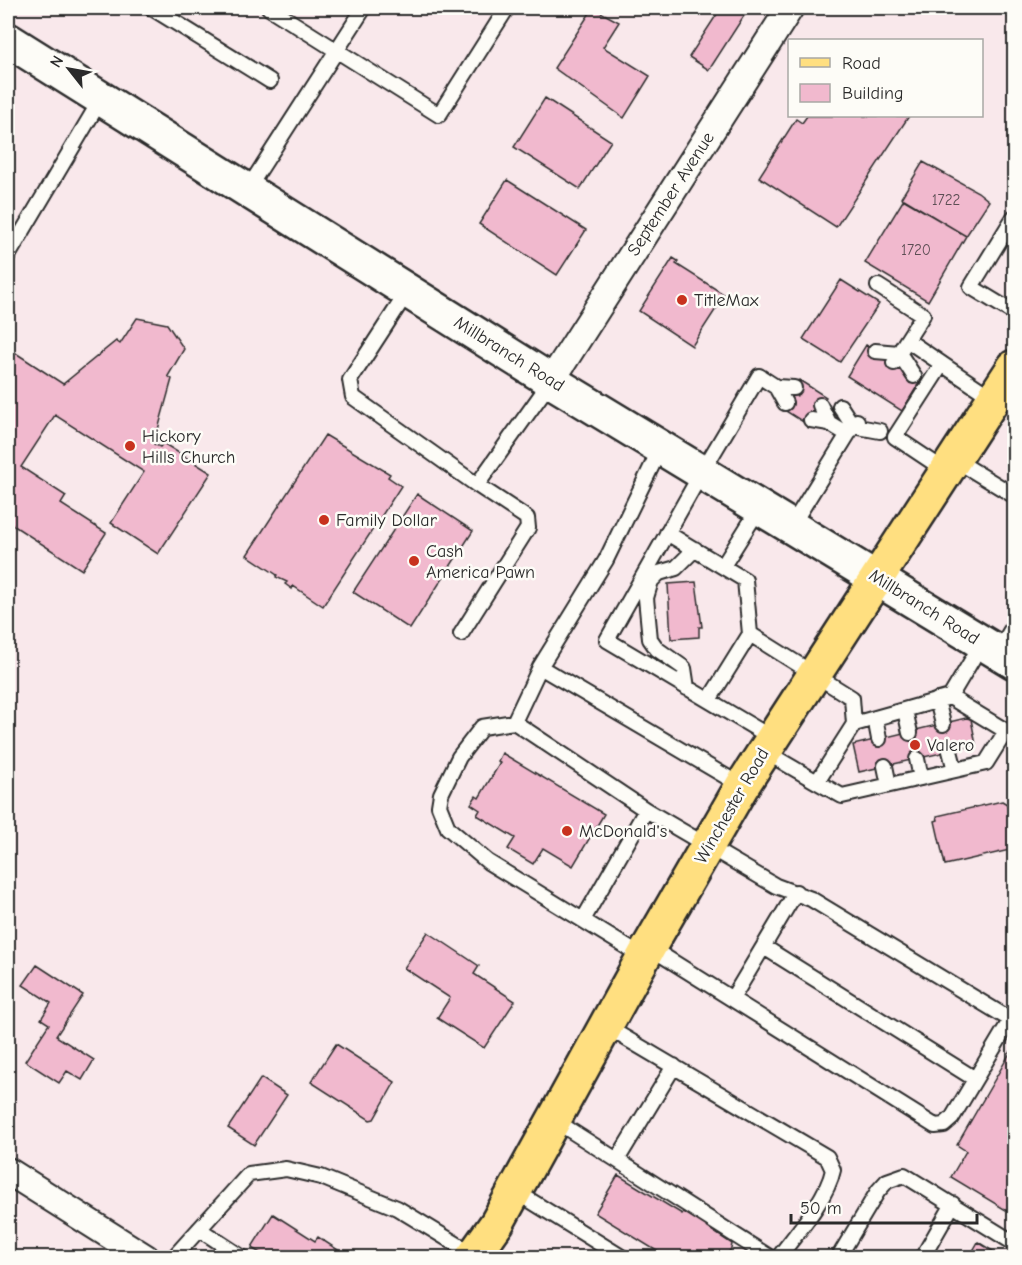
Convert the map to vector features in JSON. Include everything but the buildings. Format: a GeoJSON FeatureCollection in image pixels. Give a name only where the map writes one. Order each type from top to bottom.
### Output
{"type":"FeatureCollection","features":[{"type":"Feature","properties":{"kind":"main road","name":"Millbranch Road"},"geometry":{"type":"LineString","coordinates":[[8,40],[551,381],[876,577],[1002,645]]}},
{"type":"Feature","properties":{"kind":"main road","name":"Winchester Road"},"geometry":{"type":"LineString","coordinates":[[475,1257],[515,1191],[646,952],[742,786],[950,465],[1006,388]]}},
{"type":"Feature","properties":{"kind":"street","name":"September Avenue"},"geometry":{"type":"LineString","coordinates":[[551,381],[790,8]]}},
{"type":"Feature","properties":{"kind":"street"},"geometry":{"type":"LineString","coordinates":[[8,1172],[146,1257]]}},
{"type":"Feature","properties":{"kind":"lane"},"geometry":{"type":"LineString","coordinates":[[152,8],[270,81]]}},
{"type":"Feature","properties":{"kind":"lane"},"geometry":{"type":"LineString","coordinates":[[269,8],[439,115],[507,8]]}},
{"type":"Feature","properties":{"kind":"lane"},"geometry":{"type":"LineString","coordinates":[[247,190],[364,8]]}},
{"type":"Feature","properties":{"kind":"lane"},"geometry":{"type":"LineString","coordinates":[[8,256],[101,99]]}},
{"type":"Feature","properties":{"kind":"lane"},"geometry":{"type":"LineString","coordinates":[[1014,217],[1011,232],[971,287],[1014,313]]}},
{"type":"Feature","properties":{"kind":"lane"},"geometry":{"type":"LineString","coordinates":[[879,286],[923,315],[897,358]]}},
{"type":"Feature","properties":{"kind":"lane"},"geometry":{"type":"LineString","coordinates":[[408,291],[350,380],[353,397],[527,518],[528,528],[461,634]]}},
{"type":"Feature","properties":{"kind":"lane"},"geometry":{"type":"LineString","coordinates":[[907,340],[942,364],[1006,388]]}},
{"type":"Feature","properties":{"kind":"lane"},"geometry":{"type":"LineString","coordinates":[[875,351],[897,358],[914,376]]}},
{"type":"Feature","properties":{"kind":"lane"},"geometry":{"type":"LineString","coordinates":[[942,364],[895,437],[1014,496]]}},
{"type":"Feature","properties":{"kind":"lane"},"geometry":{"type":"LineString","coordinates":[[785,403],[776,387],[759,376],[607,640],[708,700],[817,782],[842,796],[986,763],[1010,731],[944,698]]}},
{"type":"Feature","properties":{"kind":"lane"},"geometry":{"type":"LineString","coordinates":[[477,485],[551,381]]}},
{"type":"Feature","properties":{"kind":"lane"},"geometry":{"type":"LineString","coordinates":[[776,387],[794,388]]}},
{"type":"Feature","properties":{"kind":"lane"},"geometry":{"type":"LineString","coordinates":[[820,405],[829,423]]}},
{"type":"Feature","properties":{"kind":"lane"},"geometry":{"type":"LineString","coordinates":[[840,406],[853,426]]}},
{"type":"Feature","properties":{"kind":"lane"},"geometry":{"type":"LineString","coordinates":[[811,420],[880,431]]}},
{"type":"Feature","properties":{"kind":"lane"},"geometry":{"type":"LineString","coordinates":[[792,525],[853,426]]}},
{"type":"Feature","properties":{"kind":"lane"},"geometry":{"type":"LineString","coordinates":[[514,722],[540,667],[606,560],[661,447]]}},
{"type":"Feature","properties":{"kind":"lane"},"geometry":{"type":"LineString","coordinates":[[723,566],[760,507]]}},
{"type":"Feature","properties":{"kind":"lane"},"geometry":{"type":"LineString","coordinates":[[667,533],[745,580],[750,634],[708,700]]}},
{"type":"Feature","properties":{"kind":"lane"},"geometry":{"type":"LineString","coordinates":[[687,688],[684,668],[657,649],[650,639],[646,598],[651,581],[658,573],[676,568],[695,549]]}},
{"type":"Feature","properties":{"kind":"lane"},"geometry":{"type":"LineString","coordinates":[[750,634],[852,698],[854,724],[817,782]]}},
{"type":"Feature","properties":{"kind":"lane"},"geometry":{"type":"LineString","coordinates":[[854,724],[944,698],[1002,645]]}},
{"type":"Feature","properties":{"kind":"lane"},"geometry":{"type":"LineString","coordinates":[[540,667],[742,786]]}},
{"type":"Feature","properties":{"kind":"lane"},"geometry":{"type":"LineString","coordinates":[[944,698],[944,724]]}},
{"type":"Feature","properties":{"kind":"lane"},"geometry":{"type":"LineString","coordinates":[[905,710],[910,733]]}},
{"type":"Feature","properties":{"kind":"lane"},"geometry":{"type":"LineString","coordinates":[[875,718],[879,739]]}},
{"type":"Feature","properties":{"kind":"lane"},"geometry":{"type":"LineString","coordinates":[[514,722],[646,810],[776,886],[796,892],[1013,1017],[952,1118],[944,1125],[935,1126],[732,999],[583,920],[467,847],[448,828],[439,806],[441,794],[459,757],[482,727],[514,722]]}},
{"type":"Feature","properties":{"kind":"lane"},"geometry":{"type":"LineString","coordinates":[[950,751],[955,770]]}},
{"type":"Feature","properties":{"kind":"lane"},"geometry":{"type":"LineString","coordinates":[[916,759],[921,778]]}},
{"type":"Feature","properties":{"kind":"lane"},"geometry":{"type":"LineString","coordinates":[[885,766],[889,785]]}},
{"type":"Feature","properties":{"kind":"lane"},"geometry":{"type":"LineString","coordinates":[[583,920],[646,810]]}},
{"type":"Feature","properties":{"kind":"lane"},"geometry":{"type":"LineString","coordinates":[[732,999],[796,892]]}},
{"type":"Feature","properties":{"kind":"lane"},"geometry":{"type":"LineString","coordinates":[[764,947],[975,1079]]}},
{"type":"Feature","properties":{"kind":"lane"},"geometry":{"type":"LineString","coordinates":[[605,1026],[820,1152],[831,1165],[833,1170],[829,1182],[803,1225],[778,1257]]}},
{"type":"Feature","properties":{"kind":"lane"},"geometry":{"type":"LineString","coordinates":[[617,1160],[674,1066]]}},
{"type":"Feature","properties":{"kind":"lane"},"geometry":{"type":"LineString","coordinates":[[554,1120],[771,1257]]}},
{"type":"Feature","properties":{"kind":"lane"},"geometry":{"type":"LineString","coordinates":[[173,1257],[249,1174],[286,1168],[321,1177],[398,1208],[475,1257]]}},
{"type":"Feature","properties":{"kind":"lane"},"geometry":{"type":"LineString","coordinates":[[838,1257],[878,1191],[887,1181],[904,1175],[1014,1243]]}},
{"type":"Feature","properties":{"kind":"lane"},"geometry":{"type":"LineString","coordinates":[[515,1191],[623,1257]]}},
{"type":"Feature","properties":{"kind":"lane"},"geometry":{"type":"LineString","coordinates":[[922,1257],[953,1204]]}},
{"type":"Feature","properties":{"kind":"lane"},"geometry":{"type":"LineString","coordinates":[[199,1229],[243,1257]]}},
{"type":"Feature","properties":{"kind":"place","name":"TitleMax"},"geometry":{"type":"Point","coordinates":[682,300]}},
{"type":"Feature","properties":{"kind":"place","name":"Hickory Hills Church"},"geometry":{"type":"Point","coordinates":[130,446]}},
{"type":"Feature","properties":{"kind":"place","name":"Family Dollar"},"geometry":{"type":"Point","coordinates":[324,520]}},
{"type":"Feature","properties":{"kind":"place","name":"Cash America Pawn"},"geometry":{"type":"Point","coordinates":[414,561]}},
{"type":"Feature","properties":{"kind":"place","name":"Valero"},"geometry":{"type":"Point","coordinates":[915,745]}},
{"type":"Feature","properties":{"kind":"place","name":"McDonald's"},"geometry":{"type":"Point","coordinates":[567,831]}}]}
